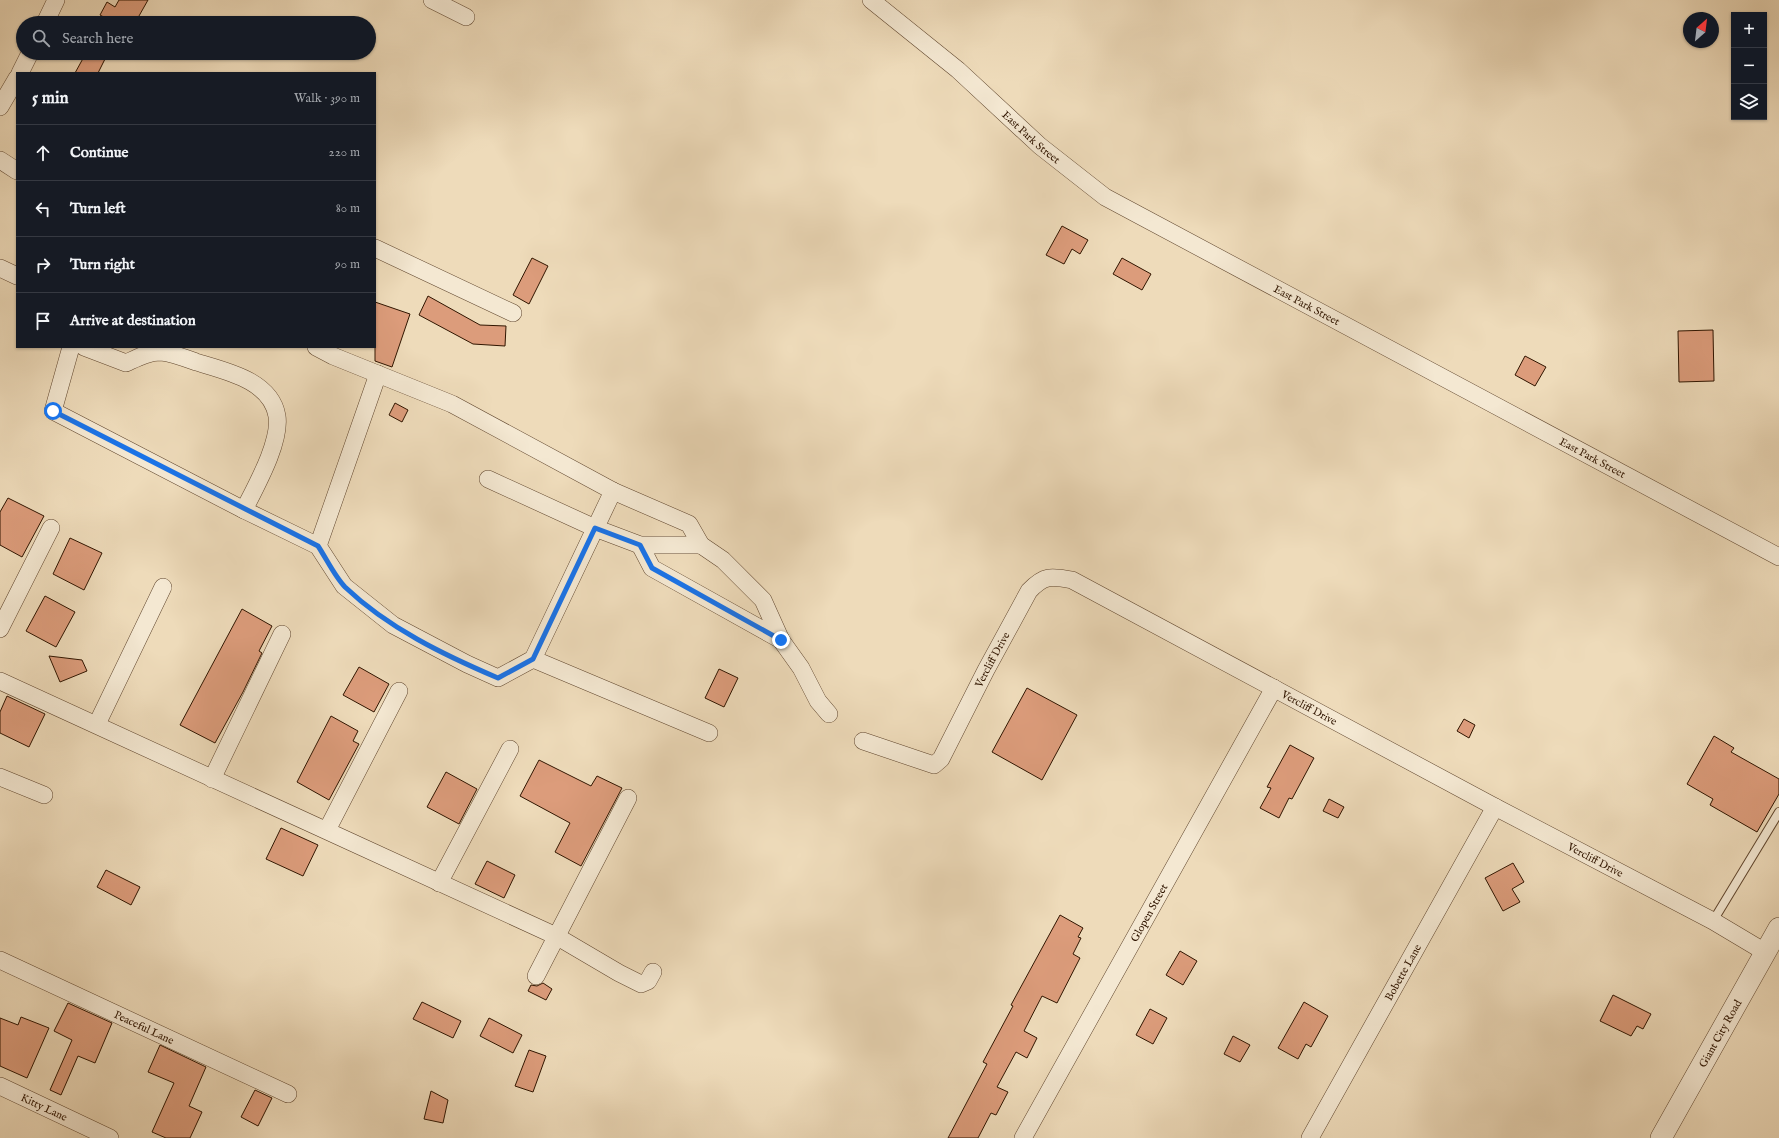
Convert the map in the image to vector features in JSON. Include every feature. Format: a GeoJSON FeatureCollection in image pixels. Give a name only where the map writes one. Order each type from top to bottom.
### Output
{"type":"FeatureCollection","features":[{"type":"Feature","properties":{"kind":"street"},"geometry":{"type":"LineString","coordinates":[[48,16],[56,0]]}},
{"type":"Feature","properties":{"kind":"street"},"geometry":{"type":"LineString","coordinates":[[432,0],[466,17]]}},
{"type":"Feature","properties":{"kind":"street","name":"East Park Street"},"geometry":{"type":"LineString","coordinates":[[871,0],[958,70],[1040,146],[1105,197],[1779,557]]}},
{"type":"Feature","properties":{"kind":"street"},"geometry":{"type":"LineString","coordinates":[[20,72],[26,60]]}},
{"type":"Feature","properties":{"kind":"street"},"geometry":{"type":"LineString","coordinates":[[0,107],[16,80]]}},
{"type":"Feature","properties":{"kind":"street"},"geometry":{"type":"LineString","coordinates":[[0,160],[16,170]]}},
{"type":"Feature","properties":{"kind":"street"},"geometry":{"type":"LineString","coordinates":[[376,248],[513,313]]}},
{"type":"Feature","properties":{"kind":"street"},"geometry":{"type":"LineString","coordinates":[[0,268],[16,276]]}},
{"type":"Feature","properties":{"kind":"street"},"geometry":{"type":"LineString","coordinates":[[71,348],[53,411],[244,510],[318,546],[344,586],[393,625],[466,664],[498,678],[533,659],[613,490]]}},
{"type":"Feature","properties":{"kind":"street"},"geometry":{"type":"LineString","coordinates":[[87,348],[126,363],[141,356],[161,352],[223,370],[249,380],[261,389],[274,404],[277,418],[274,442],[261,476],[244,510]]}},
{"type":"Feature","properties":{"kind":"street"},"geometry":{"type":"LineString","coordinates":[[318,348],[333,356],[452,404],[613,490],[689,524],[701,545],[722,560],[763,600],[781,640],[801,668],[818,701],[829,714]]}},
{"type":"Feature","properties":{"kind":"street"},"geometry":{"type":"LineString","coordinates":[[318,546],[378,374]]}},
{"type":"Feature","properties":{"kind":"street"},"geometry":{"type":"LineString","coordinates":[[488,479],[595,528],[640,545],[701,545]]}},
{"type":"Feature","properties":{"kind":"street"},"geometry":{"type":"LineString","coordinates":[[0,629],[51,528]]}},
{"type":"Feature","properties":{"kind":"street"},"geometry":{"type":"LineString","coordinates":[[640,545],[652,568],[781,640]]}},
{"type":"Feature","properties":{"kind":"street","name":"Vercliff Drive"},"geometry":{"type":"LineString","coordinates":[[863,741],[934,765],[941,759],[986,670],[1029,591],[1038,581],[1054,577],[1072,580],[1495,807],[1713,921],[1765,952]]}},
{"type":"Feature","properties":{"kind":"street"},"geometry":{"type":"LineString","coordinates":[[97,724],[163,587]]}},
{"type":"Feature","properties":{"kind":"street"},"geometry":{"type":"LineString","coordinates":[[212,779],[282,634]]}},
{"type":"Feature","properties":{"kind":"street"},"geometry":{"type":"LineString","coordinates":[[533,659],[709,734]]}},
{"type":"Feature","properties":{"kind":"street"},"geometry":{"type":"LineString","coordinates":[[0,681],[97,724],[212,779],[328,830],[439,883],[556,936],[618,973],[641,984],[648,980],[653,972]]}},
{"type":"Feature","properties":{"kind":"street","name":"Glopen Street"},"geometry":{"type":"LineString","coordinates":[[1023,1138],[1274,688]]}},
{"type":"Feature","properties":{"kind":"street"},"geometry":{"type":"LineString","coordinates":[[328,830],[399,691]]}},
{"type":"Feature","properties":{"kind":"street"},"geometry":{"type":"LineString","coordinates":[[439,883],[510,749]]}},
{"type":"Feature","properties":{"kind":"street"},"geometry":{"type":"LineString","coordinates":[[0,777],[44,795]]}},
{"type":"Feature","properties":{"kind":"street"},"geometry":{"type":"LineString","coordinates":[[536,976],[628,798]]}},
{"type":"Feature","properties":{"kind":"street","name":"Bobette Lane"},"geometry":{"type":"LineString","coordinates":[[1310,1138],[1495,807]]}},
{"type":"Feature","properties":{"kind":"street","name":"Giant City Road"},"geometry":{"type":"LineString","coordinates":[[1661,1138],[1779,928]]}},
{"type":"Feature","properties":{"kind":"street","name":"Peaceful Lane"},"geometry":{"type":"LineString","coordinates":[[0,960],[288,1094]]}},
{"type":"Feature","properties":{"kind":"street","name":"Kitty Lane"},"geometry":{"type":"LineString","coordinates":[[0,1086],[110,1138]]}},
{"type":"Feature","properties":{"kind":"lane"},"geometry":{"type":"LineString","coordinates":[[1713,921],[1779,812]]}},
{"type":"Feature","properties":{"kind":"building"},"geometry":{"type":"Polygon","coordinates":[[[119,0],[148,0],[139,16],[100,15],[107,2],[115,7],[119,0]]]}},
{"type":"Feature","properties":{"kind":"building"},"geometry":{"type":"Polygon","coordinates":[[[82,60],[104,60],[98,72],[76,72],[82,60]]]}},
{"type":"Feature","properties":{"kind":"building"},"geometry":{"type":"Polygon","coordinates":[[[1062,226],[1088,240],[1080,254],[1072,249],[1064,264],[1046,255],[1062,226]]]}},
{"type":"Feature","properties":{"kind":"building"},"geometry":{"type":"Polygon","coordinates":[[[532,258],[548,266],[529,304],[513,295],[532,258]]]}},
{"type":"Feature","properties":{"kind":"building"},"geometry":{"type":"Polygon","coordinates":[[[1122,258],[1151,274],[1142,290],[1113,274],[1122,258]]]}},
{"type":"Feature","properties":{"kind":"building"},"geometry":{"type":"Polygon","coordinates":[[[428,296],[480,325],[506,326],[505,346],[473,344],[419,315],[428,296]]]}},
{"type":"Feature","properties":{"kind":"building"},"geometry":{"type":"Polygon","coordinates":[[[376,302],[410,314],[392,367],[375,361],[376,302]]]}},
{"type":"Feature","properties":{"kind":"building"},"geometry":{"type":"Polygon","coordinates":[[[1713,330],[1714,381],[1679,382],[1678,331],[1713,330]]]}},
{"type":"Feature","properties":{"kind":"building"},"geometry":{"type":"Polygon","coordinates":[[[1525,356],[1546,367],[1535,386],[1515,375],[1525,356]]]}},
{"type":"Feature","properties":{"kind":"building"},"geometry":{"type":"Polygon","coordinates":[[[395,403],[408,410],[402,422],[389,415],[395,403]]]}},
{"type":"Feature","properties":{"kind":"building"},"geometry":{"type":"Polygon","coordinates":[[[8,498],[44,516],[22,557],[0,545],[0,512],[8,498]]]}},
{"type":"Feature","properties":{"kind":"building"},"geometry":{"type":"Polygon","coordinates":[[[70,538],[102,553],[84,590],[53,574],[70,538]]]}},
{"type":"Feature","properties":{"kind":"building"},"geometry":{"type":"Polygon","coordinates":[[[45,596],[75,612],[56,647],[26,631],[45,596]]]}},
{"type":"Feature","properties":{"kind":"building"},"geometry":{"type":"Polygon","coordinates":[[[242,609],[272,626],[259,651],[262,653],[243,692],[215,743],[180,725],[242,609]]]}},
{"type":"Feature","properties":{"kind":"building"},"geometry":{"type":"Polygon","coordinates":[[[49,656],[82,660],[87,671],[60,682],[49,656]]]}},
{"type":"Feature","properties":{"kind":"building"},"geometry":{"type":"Polygon","coordinates":[[[359,667],[389,684],[374,712],[343,695],[359,667]]]}},
{"type":"Feature","properties":{"kind":"building"},"geometry":{"type":"Polygon","coordinates":[[[719,669],[738,678],[724,707],[705,698],[719,669]]]}},
{"type":"Feature","properties":{"kind":"building"},"geometry":{"type":"Polygon","coordinates":[[[1027,688],[1077,715],[1042,780],[992,752],[1027,688]]]}},
{"type":"Feature","properties":{"kind":"building"},"geometry":{"type":"Polygon","coordinates":[[[7,696],[45,714],[29,747],[0,733],[0,712],[7,696]]]}},
{"type":"Feature","properties":{"kind":"building"},"geometry":{"type":"Polygon","coordinates":[[[331,716],[358,731],[353,741],[359,744],[329,800],[297,782],[331,716]]]}},
{"type":"Feature","properties":{"kind":"building"},"geometry":{"type":"Polygon","coordinates":[[[1464,719],[1475,725],[1469,738],[1457,731],[1464,719]]]}},
{"type":"Feature","properties":{"kind":"building"},"geometry":{"type":"Polygon","coordinates":[[[1714,736],[1734,748],[1731,752],[1779,779],[1779,794],[1757,832],[1710,805],[1713,799],[1687,784],[1714,736]]]}},
{"type":"Feature","properties":{"kind":"building"},"geometry":{"type":"Polygon","coordinates":[[[1290,745],[1314,758],[1292,799],[1289,798],[1279,818],[1260,808],[1271,788],[1267,787],[1290,745]]]}},
{"type":"Feature","properties":{"kind":"building"},"geometry":{"type":"Polygon","coordinates":[[[539,760],[591,786],[597,776],[622,788],[581,866],[555,852],[570,823],[520,796],[539,760]]]}},
{"type":"Feature","properties":{"kind":"building"},"geometry":{"type":"Polygon","coordinates":[[[446,772],[477,789],[459,824],[427,807],[446,772]]]}},
{"type":"Feature","properties":{"kind":"building"},"geometry":{"type":"Polygon","coordinates":[[[1329,799],[1344,807],[1338,818],[1323,811],[1329,799]]]}},
{"type":"Feature","properties":{"kind":"building"},"geometry":{"type":"Polygon","coordinates":[[[281,828],[318,845],[303,876],[266,859],[281,828]]]}},
{"type":"Feature","properties":{"kind":"building"},"geometry":{"type":"Polygon","coordinates":[[[487,861],[515,875],[504,898],[475,884],[487,861]]]}},
{"type":"Feature","properties":{"kind":"building"},"geometry":{"type":"Polygon","coordinates":[[[1513,863],[1524,882],[1512,889],[1520,902],[1503,911],[1485,878],[1513,863]]]}},
{"type":"Feature","properties":{"kind":"building"},"geometry":{"type":"Polygon","coordinates":[[[106,870],[140,887],[131,905],[97,887],[106,870]]]}},
{"type":"Feature","properties":{"kind":"building"},"geometry":{"type":"Polygon","coordinates":[[[1060,915],[1083,928],[1078,937],[1081,938],[1073,954],[1080,958],[1057,1003],[1042,996],[1024,1031],[1037,1038],[1027,1058],[1016,1052],[997,1087],[1008,1092],[996,1115],[991,1113],[978,1138],[948,1138],[987,1064],[983,1062],[1013,1006],[1011,1005],[1060,915]]]}},
{"type":"Feature","properties":{"kind":"building"},"geometry":{"type":"Polygon","coordinates":[[[1180,951],[1197,961],[1183,985],[1166,975],[1180,951]]]}},
{"type":"Feature","properties":{"kind":"building"},"geometry":{"type":"Polygon","coordinates":[[[543,983],[552,989],[546,1000],[528,991],[531,985],[537,986],[543,983]]]}},
{"type":"Feature","properties":{"kind":"building"},"geometry":{"type":"Polygon","coordinates":[[[1613,995],[1651,1014],[1643,1029],[1637,1026],[1631,1036],[1600,1021],[1613,995]]]}},
{"type":"Feature","properties":{"kind":"building"},"geometry":{"type":"Polygon","coordinates":[[[422,1002],[461,1021],[453,1038],[413,1019],[422,1002]]]}},
{"type":"Feature","properties":{"kind":"building"},"geometry":{"type":"Polygon","coordinates":[[[1304,1002],[1328,1016],[1311,1047],[1306,1044],[1298,1059],[1278,1048],[1304,1002]]]}},
{"type":"Feature","properties":{"kind":"building"},"geometry":{"type":"Polygon","coordinates":[[[68,1003],[112,1023],[95,1063],[78,1056],[61,1095],[50,1090],[72,1040],[54,1031],[68,1003]]]}},
{"type":"Feature","properties":{"kind":"building"},"geometry":{"type":"Polygon","coordinates":[[[1150,1009],[1167,1018],[1153,1044],[1136,1035],[1150,1009]]]}},
{"type":"Feature","properties":{"kind":"building"},"geometry":{"type":"Polygon","coordinates":[[[21,1017],[49,1028],[27,1078],[0,1066],[0,1018],[18,1025],[21,1017]]]}},
{"type":"Feature","properties":{"kind":"building"},"geometry":{"type":"Polygon","coordinates":[[[489,1018],[522,1035],[513,1053],[480,1036],[489,1018]]]}},
{"type":"Feature","properties":{"kind":"building"},"geometry":{"type":"Polygon","coordinates":[[[1233,1036],[1250,1045],[1240,1062],[1224,1054],[1233,1036]]]}},
{"type":"Feature","properties":{"kind":"building"},"geometry":{"type":"Polygon","coordinates":[[[160,1045],[206,1067],[189,1106],[202,1112],[190,1138],[166,1138],[152,1132],[174,1083],[148,1072],[160,1045]]]}},
{"type":"Feature","properties":{"kind":"building"},"geometry":{"type":"Polygon","coordinates":[[[529,1050],[546,1056],[533,1092],[515,1086],[529,1050]]]}},
{"type":"Feature","properties":{"kind":"building"},"geometry":{"type":"Polygon","coordinates":[[[255,1090],[272,1098],[258,1126],[241,1117],[255,1090]]]}},
{"type":"Feature","properties":{"kind":"building"},"geometry":{"type":"Polygon","coordinates":[[[431,1091],[448,1100],[443,1123],[424,1119],[431,1091]]]}},
{"type":"Feature","properties":{"kind":"route"},"geometry":{"type":"LineString","coordinates":[[53,411],[244,510],[318,546],[344,586],[393,625],[466,664],[498,678],[533,659],[595,528],[640,545],[652,568],[781,640]]}}]}
